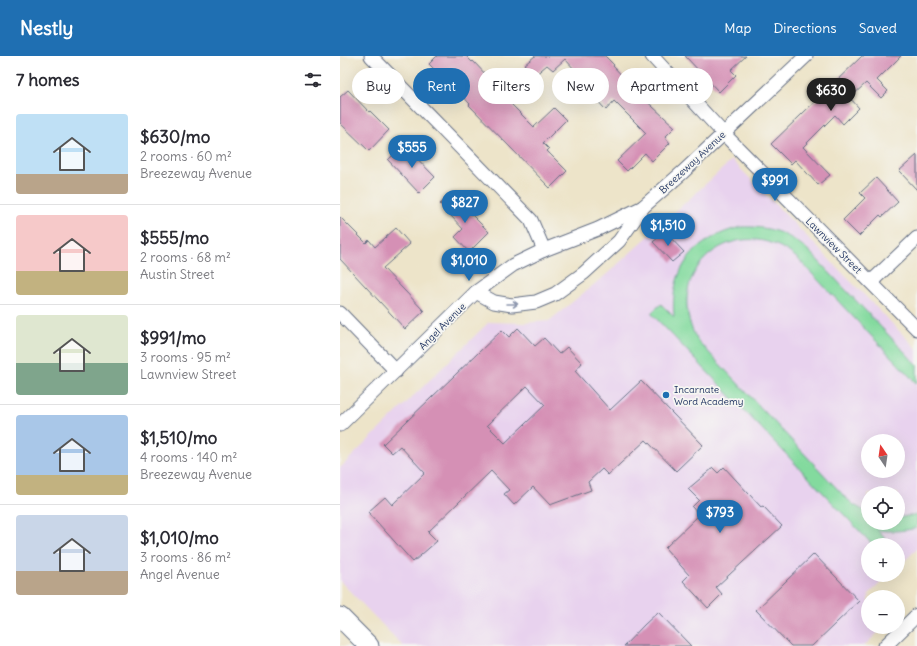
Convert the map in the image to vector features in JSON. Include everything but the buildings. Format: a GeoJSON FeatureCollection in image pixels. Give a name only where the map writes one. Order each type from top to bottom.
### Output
{"type":"FeatureCollection","features":[{"type":"Feature","properties":{"kind":"main road"},"geometry":{"type":"LineString","coordinates":[[340,617],[369,646]]}},
{"type":"Feature","properties":{"kind":"street"},"geometry":{"type":"LineString","coordinates":[[371,56],[531,220],[544,250]]}},
{"type":"Feature","properties":{"kind":"street","name":"Lawnview Street"},"geometry":{"type":"LineString","coordinates":[[652,56],[723,133],[917,329]]}},
{"type":"Feature","properties":{"kind":"street","name":"Breezeway Avenue"},"geometry":{"type":"LineString","coordinates":[[476,292],[494,302],[512,305],[536,302],[555,294],[584,273],[619,241],[644,206],[683,172],[806,56]]}},
{"type":"Feature","properties":{"kind":"street","name":"Angel Avenue"},"geometry":{"type":"LineString","coordinates":[[340,425],[396,372],[476,292],[513,265],[544,250],[598,229],[644,206]]}},
{"type":"Feature","properties":{"kind":"street"},"geometry":{"type":"LineString","coordinates":[[871,282],[917,238]]}},
{"type":"Feature","properties":{"kind":"street"},"geometry":{"type":"LineString","coordinates":[[340,313],[396,372]]}},
{"type":"Feature","properties":{"kind":"street"},"geometry":{"type":"LineString","coordinates":[[885,646],[916,619]]}},
{"type":"Feature","properties":{"kind":"shaded area","name":"Incarnate Word Academy"},"geometry":{"type":"Polygon","coordinates":[[[732,160],[917,349],[917,549],[905,560],[905,538],[861,538],[861,582],[882,582],[873,590],[861,590],[861,634],[877,634],[864,646],[403,646],[340,581],[340,468],[489,322],[524,323],[549,321],[607,274],[732,160]]]}},
{"type":"Feature","properties":{"kind":"green space"},"geometry":{"type":"Polygon","coordinates":[[[741,227],[769,229],[777,231],[800,244],[808,250],[917,365],[917,384],[798,259],[775,244],[751,240],[729,243],[710,254],[696,270],[688,291],[688,315],[698,341],[846,498],[861,509],[861,530],[877,530],[884,538],[866,538],[651,313],[661,304],[674,317],[676,284],[681,270],[688,258],[710,239],[741,227]]]}},
{"type":"Feature","properties":{"kind":"green space"},"geometry":{"type":"Polygon","coordinates":[[[917,514],[917,528],[907,530],[897,531],[877,530],[905,530],[905,517],[917,514]]]}},
{"type":"Feature","properties":{"kind":"place","name":"Incarnate Word Academy"},"geometry":{"type":"Point","coordinates":[666,395]}}]}
